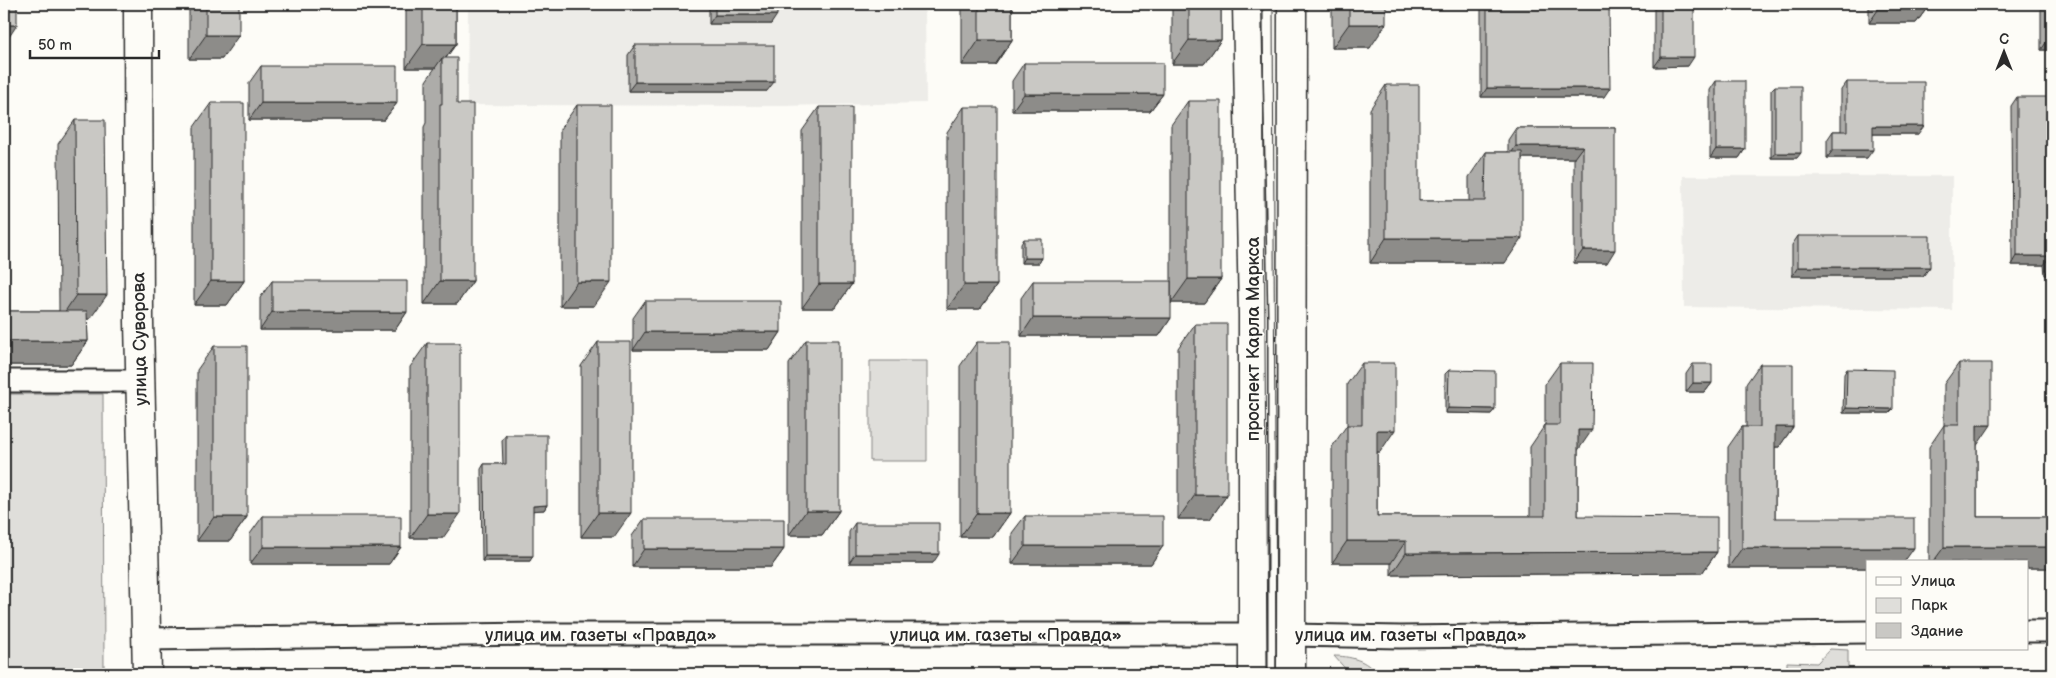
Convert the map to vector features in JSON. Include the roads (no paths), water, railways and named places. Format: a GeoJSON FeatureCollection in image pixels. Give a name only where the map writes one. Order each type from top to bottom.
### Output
{"type":"FeatureCollection","features":[{"type":"Feature","properties":{"kind":"main road","name":"улица Суворова"},"geometry":{"type":"LineString","coordinates":[[138,4],[141,381],[146,674]]}},
{"type":"Feature","properties":{"kind":"main road","name":"проспект Карла Маркса"},"geometry":{"type":"LineString","coordinates":[[1248,4],[1253,316],[1253,674]]}},
{"type":"Feature","properties":{"kind":"main road"},"geometry":{"type":"LineString","coordinates":[[1291,674],[1292,4]]}},
{"type":"Feature","properties":{"kind":"main road","name":"улица им. газеты «Правда»"},"geometry":{"type":"LineString","coordinates":[[1253,634],[1291,635]]}},
{"type":"Feature","properties":{"kind":"street"},"geometry":{"type":"LineString","coordinates":[[4,381],[141,381]]}},
{"type":"Feature","properties":{"kind":"street"},"geometry":{"type":"LineString","coordinates":[[2028,631],[2052,631]]}},
{"type":"Feature","properties":{"kind":"street","name":"улица им. газеты «Правда»"},"geometry":{"type":"LineString","coordinates":[[1291,635],[1400,637],[1866,632]]}},
{"type":"Feature","properties":{"kind":"street","name":"улица им. газеты «Правда»"},"geometry":{"type":"LineString","coordinates":[[145,640],[539,634],[1253,634]]}},
{"type":"Feature","properties":{"kind":"tram line"},"geometry":{"type":"LineString","coordinates":[[1263,4],[1267,674]]}},
{"type":"Feature","properties":{"kind":"tram line"},"geometry":{"type":"LineString","coordinates":[[1273,4],[1276,674]]}}]}
